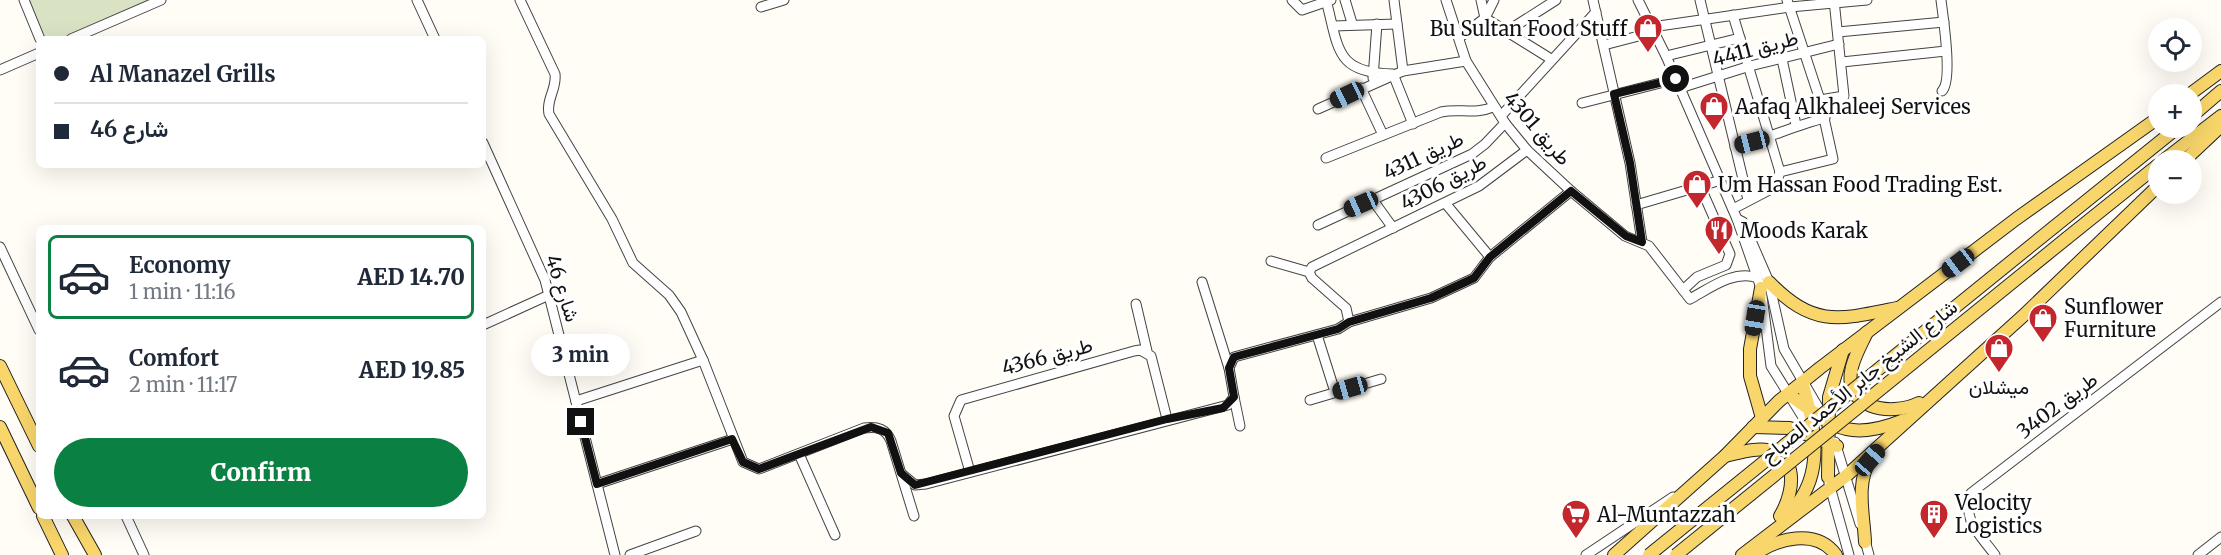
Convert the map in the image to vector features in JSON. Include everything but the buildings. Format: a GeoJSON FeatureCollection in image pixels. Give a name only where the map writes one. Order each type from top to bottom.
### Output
{"type":"FeatureCollection","features":[{"type":"Feature","properties":{"kind":"main road"},"geometry":{"type":"LineString","coordinates":[[2202,85],[2221,71]]}},
{"type":"Feature","properties":{"kind":"main road"},"geometry":{"type":"LineString","coordinates":[[2202,107],[2221,91]]}},
{"type":"Feature","properties":{"kind":"main road"},"geometry":{"type":"LineString","coordinates":[[2177,150],[2221,116]]}},
{"type":"Feature","properties":{"kind":"main road","name":"شارع الشيخ جابر الأحمد الصباح"},"geometry":{"type":"LineString","coordinates":[[1686,490],[1802,382],[2016,219],[2148,125]]}},
{"type":"Feature","properties":{"kind":"main road"},"geometry":{"type":"LineString","coordinates":[[2196,150],[2221,126]]}},
{"type":"Feature","properties":{"kind":"main road"},"geometry":{"type":"LineString","coordinates":[[1649,555],[2165,138]]}},
{"type":"Feature","properties":{"kind":"main road","name":"شارع الشيخ جابر الأحمد الصباح"},"geometry":{"type":"LineString","coordinates":[[1676,555],[2148,173]]}},
{"type":"Feature","properties":{"kind":"main road"},"geometry":{"type":"LineString","coordinates":[[1742,555],[1829,484],[1846,476],[2148,195]]}},
{"type":"Feature","properties":{"kind":"main road"},"geometry":{"type":"LineString","coordinates":[[1833,444],[1758,422],[1750,376],[1750,349],[1763,283],[1798,308],[1820,316],[1843,317],[1901,308]]}},
{"type":"Feature","properties":{"kind":"main road"},"geometry":{"type":"LineString","coordinates":[[1867,331],[1852,368],[1852,387],[1861,400],[1891,411],[1907,409],[1933,396]]}},
{"type":"Feature","properties":{"kind":"main road"},"geometry":{"type":"LineString","coordinates":[[1829,484],[1833,444],[1828,423],[1829,397],[1844,349]]}},
{"type":"Feature","properties":{"kind":"main road"},"geometry":{"type":"LineString","coordinates":[[0,366],[36,440]]}},
{"type":"Feature","properties":{"kind":"main road"},"geometry":{"type":"LineString","coordinates":[[1772,530],[1802,500],[1814,459],[1815,437],[1802,382]]}},
{"type":"Feature","properties":{"kind":"main road"},"geometry":{"type":"LineString","coordinates":[[1788,394],[1828,423],[1844,430],[1873,430],[1908,418]]}},
{"type":"Feature","properties":{"kind":"main road"},"geometry":{"type":"LineString","coordinates":[[0,427],[36,502]]}},
{"type":"Feature","properties":{"kind":"main road"},"geometry":{"type":"LineString","coordinates":[[1865,542],[1864,471],[1891,436]]}},
{"type":"Feature","properties":{"kind":"main road"},"geometry":{"type":"LineString","coordinates":[[1725,456],[1754,449],[1769,451],[1778,454],[1790,467],[1793,478],[1791,491],[1772,530]]}},
{"type":"Feature","properties":{"kind":"main road"},"geometry":{"type":"LineString","coordinates":[[1614,555],[1686,490]]}},
{"type":"Feature","properties":{"kind":"main road"},"geometry":{"type":"LineString","coordinates":[[44,519],[62,555]]}},
{"type":"Feature","properties":{"kind":"main road"},"geometry":{"type":"LineString","coordinates":[[74,519],[90,555]]}},
{"type":"Feature","properties":{"kind":"main road"},"geometry":{"type":"LineString","coordinates":[[75,519],[95,555]]}},
{"type":"Feature","properties":{"kind":"main road"},"geometry":{"type":"LineString","coordinates":[[1754,555],[1779,541],[1802,539],[1826,545],[1836,555]]}},
{"type":"Feature","properties":{"kind":"street"},"geometry":{"type":"LineString","coordinates":[[24,0],[39,36]]}},
{"type":"Feature","properties":{"kind":"street"},"geometry":{"type":"LineString","coordinates":[[78,36],[161,0]]}},
{"type":"Feature","properties":{"kind":"street"},"geometry":{"type":"LineString","coordinates":[[417,0],[434,36]]}},
{"type":"Feature","properties":{"kind":"street"},"geometry":{"type":"LineString","coordinates":[[520,0],[555,74],[555,83],[548,106],[551,118],[612,219],[633,263],[669,296],[681,312],[703,360],[732,439],[743,462],[750,468],[759,469],[864,428],[880,428],[888,433],[914,516]]}},
{"type":"Feature","properties":{"kind":"street"},"geometry":{"type":"LineString","coordinates":[[761,7],[784,0]]}},
{"type":"Feature","properties":{"kind":"street"},"geometry":{"type":"LineString","coordinates":[[1292,0],[1302,10],[1328,0],[1333,26],[1344,58],[1357,70],[1373,79]]}},
{"type":"Feature","properties":{"kind":"street"},"geometry":{"type":"LineString","coordinates":[[1346,0],[1352,23]]}},
{"type":"Feature","properties":{"kind":"street"},"geometry":{"type":"LineString","coordinates":[[1394,0],[1398,73],[1413,124]]}},
{"type":"Feature","properties":{"kind":"street","name":"طريق 4301"},"geometry":{"type":"LineString","coordinates":[[1446,0],[1466,61],[1493,107],[1527,150],[1571,191],[1626,236],[1649,246],[1690,299],[1739,275],[1763,283]]}},
{"type":"Feature","properties":{"kind":"street"},"geometry":{"type":"LineString","coordinates":[[1481,0],[1485,18]]}},
{"type":"Feature","properties":{"kind":"street"},"geometry":{"type":"LineString","coordinates":[[1460,37],[1485,18],[1494,0]]}},
{"type":"Feature","properties":{"kind":"street"},"geometry":{"type":"LineString","coordinates":[[1509,30],[1556,0]]}},
{"type":"Feature","properties":{"kind":"street"},"geometry":{"type":"LineString","coordinates":[[1593,0],[1614,94],[1642,242]]}},
{"type":"Feature","properties":{"kind":"street"},"geometry":{"type":"LineString","coordinates":[[1638,0],[1666,56],[1737,219],[1743,222],[1784,349],[1828,423]]}},
{"type":"Feature","properties":{"kind":"street"},"geometry":{"type":"LineString","coordinates":[[1700,0],[1748,200]]}},
{"type":"Feature","properties":{"kind":"street"},"geometry":{"type":"LineString","coordinates":[[1604,45],[1653,29],[1789,4],[1867,0]]}},
{"type":"Feature","properties":{"kind":"street"},"geometry":{"type":"LineString","coordinates":[[1941,0],[1947,82],[1942,91]]}},
{"type":"Feature","properties":{"kind":"street"},"geometry":{"type":"LineString","coordinates":[[1820,100],[1844,96],[1834,2]]}},
{"type":"Feature","properties":{"kind":"street"},"geometry":{"type":"LineString","coordinates":[[1780,172],[1833,159],[1820,100],[1789,4]]}},
{"type":"Feature","properties":{"kind":"street","name":"طريق 4311"},"geometry":{"type":"LineString","coordinates":[[1318,225],[1472,154],[1503,120],[1551,59],[1596,12]]}},
{"type":"Feature","properties":{"kind":"street"},"geometry":{"type":"LineString","coordinates":[[1733,15],[1780,172],[1775,187],[1733,209]]}},
{"type":"Feature","properties":{"kind":"street"},"geometry":{"type":"LineString","coordinates":[[1485,18],[1509,30],[1551,59]]}},
{"type":"Feature","properties":{"kind":"street"},"geometry":{"type":"LineString","coordinates":[[1838,32],[1944,22]]}},
{"type":"Feature","properties":{"kind":"street"},"geometry":{"type":"LineString","coordinates":[[1333,26],[1352,23],[1397,24]]}},
{"type":"Feature","properties":{"kind":"street"},"geometry":{"type":"LineString","coordinates":[[1373,79],[1377,24]]}},
{"type":"Feature","properties":{"kind":"street"},"geometry":{"type":"LineString","coordinates":[[1666,56],[1740,38]]}},
{"type":"Feature","properties":{"kind":"street","name":"طريق 4411"},"geometry":{"type":"LineString","coordinates":[[1582,103],[1614,94],[1718,76],[1839,44]]}},
{"type":"Feature","properties":{"kind":"street"},"geometry":{"type":"LineString","coordinates":[[1842,62],[1946,51]]}},
{"type":"Feature","properties":{"kind":"street"},"geometry":{"type":"LineString","coordinates":[[0,70],[36,54]]}},
{"type":"Feature","properties":{"kind":"street"},"geometry":{"type":"LineString","coordinates":[[1782,58],[1797,125]]}},
{"type":"Feature","properties":{"kind":"street"},"geometry":{"type":"LineString","coordinates":[[1318,109],[1361,88],[1373,79],[1466,61]]}},
{"type":"Feature","properties":{"kind":"street"},"geometry":{"type":"LineString","coordinates":[[1361,88],[1383,135]]}},
{"type":"Feature","properties":{"kind":"street"},"geometry":{"type":"LineString","coordinates":[[1326,158],[1448,111],[1476,113],[1493,107]]}},
{"type":"Feature","properties":{"kind":"street"},"geometry":{"type":"LineString","coordinates":[[1735,147],[1769,138],[1778,131],[1825,118]]}},
{"type":"Feature","properties":{"kind":"street","name":"شارع 46"},"geometry":{"type":"LineString","coordinates":[[486,149],[529,242],[549,295],[615,555]]}},
{"type":"Feature","properties":{"kind":"street","name":"طريق 4306"},"geometry":{"type":"LineString","coordinates":[[1309,272],[1312,267],[1446,204],[1493,177],[1527,150]]}},
{"type":"Feature","properties":{"kind":"street"},"geometry":{"type":"LineString","coordinates":[[1636,205],[1720,180]]}},
{"type":"Feature","properties":{"kind":"street"},"geometry":{"type":"LineString","coordinates":[[1683,290],[1697,277],[1726,265],[1730,254],[1700,186]]}},
{"type":"Feature","properties":{"kind":"street"},"geometry":{"type":"LineString","coordinates":[[1229,368],[1234,357],[1345,327],[1349,322],[1403,308],[1465,283],[1481,272],[1490,257],[1571,191]]}},
{"type":"Feature","properties":{"kind":"street"},"geometry":{"type":"LineString","coordinates":[[1372,199],[1393,228]]}},
{"type":"Feature","properties":{"kind":"street"},"geometry":{"type":"LineString","coordinates":[[1446,204],[1490,257]]}},
{"type":"Feature","properties":{"kind":"street"},"geometry":{"type":"LineString","coordinates":[[0,247],[36,324]]}},
{"type":"Feature","properties":{"kind":"street"},"geometry":{"type":"LineString","coordinates":[[1271,261],[1309,272],[1312,278],[1346,308],[1349,322]]}},
{"type":"Feature","properties":{"kind":"street"},"geometry":{"type":"LineString","coordinates":[[1202,282],[1229,368],[1240,426]]}},
{"type":"Feature","properties":{"kind":"street"},"geometry":{"type":"LineString","coordinates":[[1763,283],[1769,360],[1815,437],[1849,555]]}},
{"type":"Feature","properties":{"kind":"street"},"geometry":{"type":"LineString","coordinates":[[486,324],[549,295]]}},
{"type":"Feature","properties":{"kind":"street","name":"طريق 3402"},"geometry":{"type":"LineString","coordinates":[[1995,555],[1969,519],[1966,508],[1971,493],[2221,302]]}},
{"type":"Feature","properties":{"kind":"street"},"geometry":{"type":"LineString","coordinates":[[1136,304],[1167,419]]}},
{"type":"Feature","properties":{"kind":"street"},"geometry":{"type":"LineString","coordinates":[[1317,335],[1335,392]]}},
{"type":"Feature","properties":{"kind":"street","name":"طريق 4366"},"geometry":{"type":"LineString","coordinates":[[970,472],[954,416],[961,400],[1134,351],[1147,351]]}},
{"type":"Feature","properties":{"kind":"street"},"geometry":{"type":"LineString","coordinates":[[576,401],[703,360]]}},
{"type":"Feature","properties":{"kind":"street"},"geometry":{"type":"LineString","coordinates":[[1310,400],[1381,379]]}},
{"type":"Feature","properties":{"kind":"street"},"geometry":{"type":"LineString","coordinates":[[901,473],[915,485],[1167,419],[1223,408],[1234,397]]}},
{"type":"Feature","properties":{"kind":"street"},"geometry":{"type":"LineString","coordinates":[[597,484],[732,439]]}},
{"type":"Feature","properties":{"kind":"street"},"geometry":{"type":"LineString","coordinates":[[1833,444],[1846,476],[1869,555]]}},
{"type":"Feature","properties":{"kind":"street"},"geometry":{"type":"LineString","coordinates":[[799,454],[835,535]]}},
{"type":"Feature","properties":{"kind":"street"},"geometry":{"type":"LineString","coordinates":[[1586,555],[1658,506],[1686,490]]}},
{"type":"Feature","properties":{"kind":"street"},"geometry":{"type":"LineString","coordinates":[[127,519],[144,555]]}},
{"type":"Feature","properties":{"kind":"street"},"geometry":{"type":"LineString","coordinates":[[630,555],[696,531]]}},
{"type":"Feature","properties":{"kind":"street"},"geometry":{"type":"LineString","coordinates":[[2199,555],[2221,537]]}},
{"type":"Feature","properties":{"kind":"green space"},"geometry":{"type":"Polygon","coordinates":[[[29,0],[152,0],[70,36],[44,36],[29,0]]]}},
{"type":"Feature","properties":{"kind":"place","name":"Bu Sultan Food Stuff"},"geometry":{"type":"Point","coordinates":[1648,54]}},
{"type":"Feature","properties":{"kind":"place","name":"Aafaq Alkhaleej Services"},"geometry":{"type":"Point","coordinates":[1714,132]}},
{"type":"Feature","properties":{"kind":"place","name":"Um Hassan Food Trading Est."},"geometry":{"type":"Point","coordinates":[1697,210]}},
{"type":"Feature","properties":{"kind":"place","name":"Moods Karak"},"geometry":{"type":"Point","coordinates":[1719,256]}},
{"type":"Feature","properties":{"kind":"place","name":"Sunflower Furniture"},"geometry":{"type":"Point","coordinates":[2043,344]}},
{"type":"Feature","properties":{"kind":"place","name":"ميشلان"},"geometry":{"type":"Point","coordinates":[1999,374]}},
{"type":"Feature","properties":{"kind":"place","name":"Al-Muntazzah"},"geometry":{"type":"Point","coordinates":[1576,540]}},
{"type":"Feature","properties":{"kind":"place","name":"Velocity Logistics"},"geometry":{"type":"Point","coordinates":[1934,540]}},
{"type":"Feature","properties":{"kind":"route"},"geometry":{"type":"LineString","coordinates":[[581,422],[597,484],[732,439],[743,462],[750,468],[759,469],[871,427],[880,428],[888,433],[901,473],[915,485],[926,484],[1167,419],[1223,408],[1234,397],[1229,368],[1230,361],[1234,357],[1345,327],[1349,322],[1417,303],[1465,283],[1481,272],[1490,257],[1571,191],[1630,240],[1642,242],[1630,163],[1614,94],[1676,79]]}}]}
